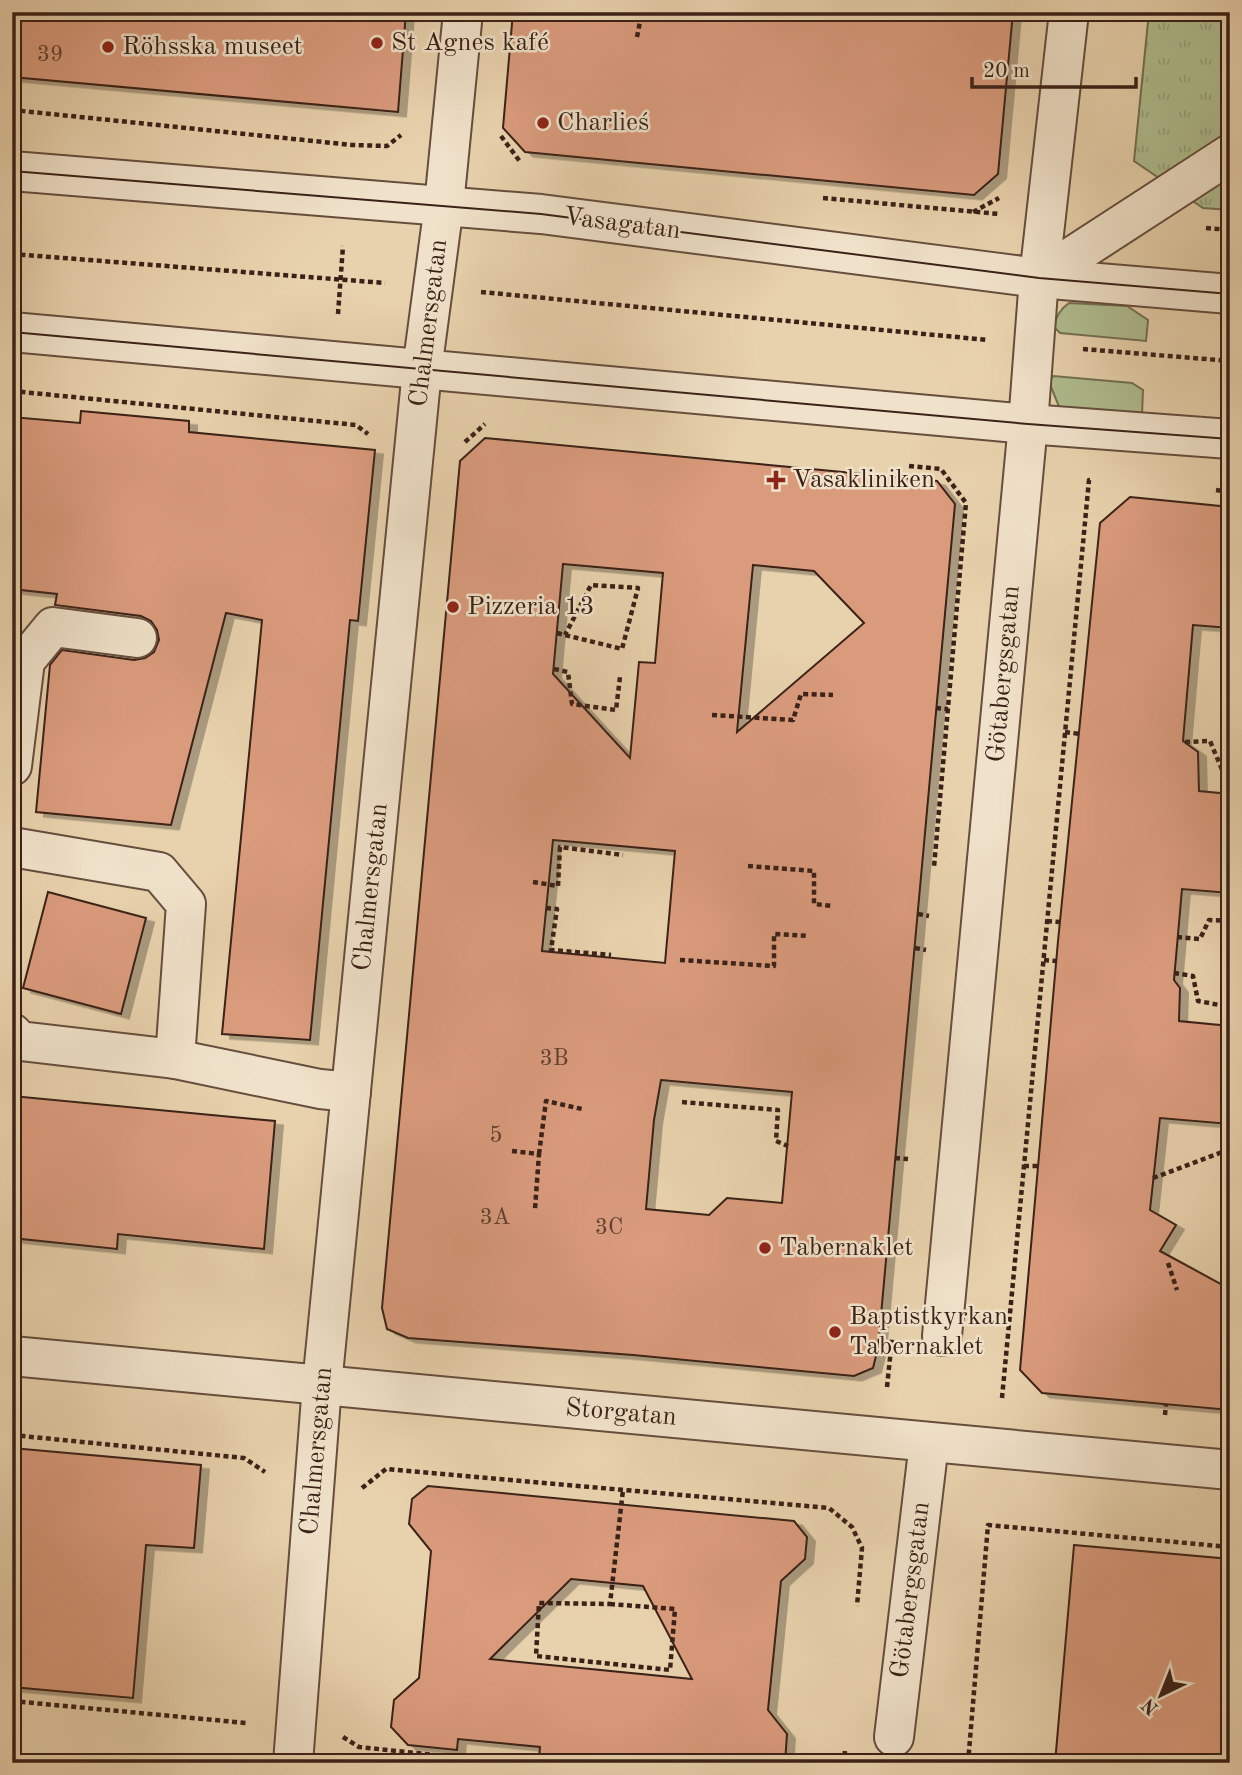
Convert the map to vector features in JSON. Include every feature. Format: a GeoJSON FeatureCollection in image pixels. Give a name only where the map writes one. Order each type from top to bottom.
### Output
{"type":"FeatureCollection","features":[{"type":"Feature","properties":{"kind":"street","name":"Chalmersgatan"},"geometry":{"type":"LineString","coordinates":[[294,1746],[322,1385],[422,370],[444,205],[463,12]]}},
{"type":"Feature","properties":{"kind":"street","name":"Götabergsgatan"},"geometry":{"type":"LineString","coordinates":[[942,1336],[1028,424],[1039,278],[1069,12]]}},
{"type":"Feature","properties":{"kind":"street"},"geometry":{"type":"LineString","coordinates":[[1039,278],[1230,154]]}},
{"type":"Feature","properties":{"kind":"street","name":"Vasagatan"},"geometry":{"type":"LineString","coordinates":[[12,171],[541,214],[1039,278],[1230,294]]}},
{"type":"Feature","properties":{"kind":"street"},"geometry":{"type":"LineString","coordinates":[[12,332],[1028,424],[1230,439]]}},
{"type":"Feature","properties":{"kind":"street"},"geometry":{"type":"LineString","coordinates":[[12,766],[25,661],[53,627],[137,638]]}},
{"type":"Feature","properties":{"kind":"street"},"geometry":{"type":"LineString","coordinates":[[12,847],[159,872],[186,904],[175,1059]]}},
{"type":"Feature","properties":{"kind":"street"},"geometry":{"type":"LineString","coordinates":[[12,1033],[20,1041],[175,1059],[320,1089],[351,1092]]}},
{"type":"Feature","properties":{"kind":"street","name":"Storgatan"},"geometry":{"type":"LineString","coordinates":[[12,1356],[1230,1470]]}},
{"type":"Feature","properties":{"kind":"street","name":"Götabergsgatan"},"geometry":{"type":"LineString","coordinates":[[894,1737],[929,1443]]}},
{"type":"Feature","properties":{"kind":"path"},"geometry":{"type":"LineString","coordinates":[[637,37],[642,12]]}},
{"type":"Feature","properties":{"kind":"path"},"geometry":{"type":"LineString","coordinates":[[12,110],[352,145],[326,423]]}},
{"type":"Feature","properties":{"kind":"path"},"geometry":{"type":"LineString","coordinates":[[12,254],[341,279],[1230,361]]}},
{"type":"Feature","properties":{"kind":"path"},"geometry":{"type":"LineString","coordinates":[[12,391],[356,425],[377,442]]}},
{"type":"Feature","properties":{"kind":"path"},"geometry":{"type":"LineString","coordinates":[[462,445],[492,419]]}},
{"type":"Feature","properties":{"kind":"path"},"geometry":{"type":"LineString","coordinates":[[901,465],[941,469],[966,503],[933,875]]}},
{"type":"Feature","properties":{"kind":"path"},"geometry":{"type":"LineString","coordinates":[[1002,1398],[1089,480]]}},
{"type":"Feature","properties":{"kind":"path"},"geometry":{"type":"LineString","coordinates":[[557,633],[565,635],[622,649],[638,588],[591,585],[565,635]]}},
{"type":"Feature","properties":{"kind":"path"},"geometry":{"type":"LineString","coordinates":[[554,669],[568,673],[572,704],[616,710],[620,677]]}},
{"type":"Feature","properties":{"kind":"path"},"geometry":{"type":"LineString","coordinates":[[712,715],[793,720],[801,695],[833,695]]}},
{"type":"Feature","properties":{"kind":"path"},"geometry":{"type":"LineString","coordinates":[[936,708],[948,709]]}},
{"type":"Feature","properties":{"kind":"path"},"geometry":{"type":"LineString","coordinates":[[1065,732],[1080,734]]}},
{"type":"Feature","properties":{"kind":"path"},"geometry":{"type":"LineString","coordinates":[[1185,742],[1210,741],[1223,772],[1230,772]]}},
{"type":"Feature","properties":{"kind":"path"},"geometry":{"type":"LineString","coordinates":[[533,882],[558,886],[560,847],[623,855]]}},
{"type":"Feature","properties":{"kind":"path"},"geometry":{"type":"LineString","coordinates":[[748,866],[814,871],[814,904],[832,906]]}},
{"type":"Feature","properties":{"kind":"path"},"geometry":{"type":"LineString","coordinates":[[928,928],[930,902]]}},
{"type":"Feature","properties":{"kind":"path"},"geometry":{"type":"LineString","coordinates":[[546,908],[557,909],[551,950],[611,955]]}},
{"type":"Feature","properties":{"kind":"path"},"geometry":{"type":"LineString","coordinates":[[918,914],[929,916]]}},
{"type":"Feature","properties":{"kind":"path"},"geometry":{"type":"LineString","coordinates":[[1177,937],[1200,939],[1209,920],[1230,921]]}},
{"type":"Feature","properties":{"kind":"path"},"geometry":{"type":"LineString","coordinates":[[1047,921],[1060,922]]}},
{"type":"Feature","properties":{"kind":"path"},"geometry":{"type":"LineString","coordinates":[[680,960],[774,966],[774,934],[809,936]]}},
{"type":"Feature","properties":{"kind":"path"},"geometry":{"type":"LineString","coordinates":[[925,963],[927,939]]}},
{"type":"Feature","properties":{"kind":"path"},"geometry":{"type":"LineString","coordinates":[[915,948],[926,950]]}},
{"type":"Feature","properties":{"kind":"path"},"geometry":{"type":"LineString","coordinates":[[1044,960],[1056,961]]}},
{"type":"Feature","properties":{"kind":"path"},"geometry":{"type":"LineString","coordinates":[[1174,973],[1193,976],[1199,1001],[1230,1007]]}},
{"type":"Feature","properties":{"kind":"path"},"geometry":{"type":"LineString","coordinates":[[535,1209],[547,1101],[582,1109]]}},
{"type":"Feature","properties":{"kind":"path"},"geometry":{"type":"LineString","coordinates":[[682,1102],[778,1110],[776,1141],[788,1146]]}},
{"type":"Feature","properties":{"kind":"path"},"geometry":{"type":"LineString","coordinates":[[895,1158],[908,1159],[909,1146]]}},
{"type":"Feature","properties":{"kind":"path"},"geometry":{"type":"LineString","coordinates":[[1153,1178],[1228,1150]]}},
{"type":"Feature","properties":{"kind":"path"},"geometry":{"type":"LineString","coordinates":[[512,1151],[539,1154]]}},
{"type":"Feature","properties":{"kind":"path"},"geometry":{"type":"LineString","coordinates":[[1024,1166],[1038,1166]]}},
{"type":"Feature","properties":{"kind":"path"},"geometry":{"type":"LineString","coordinates":[[1168,1263],[1177,1290]]}},
{"type":"Feature","properties":{"kind":"path"},"geometry":{"type":"LineString","coordinates":[[887,1387],[892,1334]]}},
{"type":"Feature","properties":{"kind":"path"},"geometry":{"type":"LineString","coordinates":[[874,1386],[900,1388]]}},
{"type":"Feature","properties":{"kind":"path"},"geometry":{"type":"LineString","coordinates":[[989,1397],[1016,1400]]}},
{"type":"Feature","properties":{"kind":"path"},"geometry":{"type":"LineString","coordinates":[[1165,1415],[1166,1404]]}},
{"type":"Feature","properties":{"kind":"path"},"geometry":{"type":"LineString","coordinates":[[1152,1413],[1178,1416]]}},
{"type":"Feature","properties":{"kind":"path"},"geometry":{"type":"LineString","coordinates":[[12,1434],[244,1458],[264,1470],[269,1478]]}},
{"type":"Feature","properties":{"kind":"path"},"geometry":{"type":"LineString","coordinates":[[360,1490],[387,1469],[829,1508],[852,1527],[862,1548],[856,1615]]}},
{"type":"Feature","properties":{"kind":"path"},"geometry":{"type":"LineString","coordinates":[[610,1604],[623,1490]]}},
{"type":"Feature","properties":{"kind":"path"},"geometry":{"type":"LineString","coordinates":[[968,1763],[988,1525],[1230,1546]]}},
{"type":"Feature","properties":{"kind":"path"},"geometry":{"type":"LineString","coordinates":[[539,1603],[610,1604],[675,1609],[670,1670],[536,1656],[539,1603]]}},
{"type":"Feature","properties":{"kind":"path"},"geometry":{"type":"LineString","coordinates":[[12,1701],[294,1746],[338,1733],[359,1747],[510,1763]]}},
{"type":"Feature","properties":{"kind":"path"},"geometry":{"type":"LineString","coordinates":[[845,1763],[846,1749]]}},
{"type":"Feature","properties":{"kind":"green space"},"geometry":{"type":"Polygon","coordinates":[[[1149,12],[1230,12],[1230,210],[1203,208],[1134,161],[1149,12]]]}},
{"type":"Feature","properties":{"kind":"green space"},"geometry":{"type":"Polygon","coordinates":[[[1069,303],[1127,306],[1148,320],[1146,341],[1060,333],[1054,327],[1056,319],[1069,303]]]}},
{"type":"Feature","properties":{"kind":"green space"},"geometry":{"type":"Polygon","coordinates":[[[1053,376],[1132,383],[1143,390],[1142,415],[1060,409],[1049,382],[1053,376]]]}},
{"type":"Feature","properties":{"kind":"building"},"geometry":{"type":"Polygon","coordinates":[[[12,12],[406,12],[398,112],[12,77],[12,12]]]}},
{"type":"Feature","properties":{"kind":"building"},"geometry":{"type":"Polygon","coordinates":[[[513,12],[1013,12],[998,174],[974,195],[525,152],[503,128],[513,12]]]}},
{"type":"Feature","properties":{"kind":"building"},"geometry":{"type":"Polygon","coordinates":[[[81,411],[189,421],[189,432],[375,450],[358,621],[350,620],[310,1040],[222,1034],[262,620],[226,613],[171,825],[36,812],[50,665],[62,650],[134,660],[145,658],[154,652],[159,640],[151,621],[141,616],[55,605],[57,594],[12,589],[12,417],[80,423],[81,411]]]}},
{"type":"Feature","properties":{"kind":"building"},"geometry":{"type":"Polygon","coordinates":[[[485,438],[937,481],[955,504],[878,1348],[873,1368],[854,1376],[633,1355],[408,1338],[387,1329],[382,1308],[460,461],[485,438]],[[563,564],[553,674],[630,758],[639,662],[655,663],[663,573],[563,564]],[[753,565],[737,732],[864,623],[814,571],[753,565]],[[553,840],[542,951],[665,963],[675,851],[553,840]],[[661,1080],[654,1120],[646,1209],[709,1215],[727,1198],[782,1203],[792,1092],[661,1080]]]}},
{"type":"Feature","properties":{"kind":"building"},"geometry":{"type":"Polygon","coordinates":[[[1130,497],[1230,507],[1230,628],[1193,625],[1183,741],[1198,752],[1199,791],[1230,794],[1230,893],[1182,889],[1174,980],[1180,988],[1179,1021],[1230,1026],[1230,1124],[1160,1118],[1150,1210],[1176,1225],[1160,1251],[1230,1289],[1230,1410],[1042,1393],[1020,1370],[1058,941],[1100,523],[1130,497]]]}},
{"type":"Feature","properties":{"kind":"building"},"geometry":{"type":"Polygon","coordinates":[[[48,892],[146,918],[121,1014],[23,988],[48,892]]]}},
{"type":"Feature","properties":{"kind":"building"},"geometry":{"type":"Polygon","coordinates":[[[12,1096],[275,1121],[264,1249],[118,1234],[117,1249],[12,1238],[12,1096]]]}},
{"type":"Feature","properties":{"kind":"building"},"geometry":{"type":"Polygon","coordinates":[[[12,1448],[201,1465],[194,1548],[146,1545],[133,1698],[12,1687],[12,1448]]]}},
{"type":"Feature","properties":{"kind":"building"},"geometry":{"type":"Polygon","coordinates":[[[428,1486],[794,1521],[807,1537],[805,1559],[781,1581],[768,1710],[787,1734],[785,1763],[690,1763],[638,1758],[638,1763],[586,1763],[539,1758],[540,1747],[458,1739],[457,1750],[408,1745],[391,1727],[394,1700],[419,1678],[431,1551],[409,1524],[412,1499],[428,1486]],[[571,1579],[490,1659],[692,1679],[643,1586],[571,1579]]]}},
{"type":"Feature","properties":{"kind":"building"},"geometry":{"type":"Polygon","coordinates":[[[1074,1545],[1230,1559],[1230,1763],[1055,1763],[1074,1545]]]}},
{"type":"Feature","properties":{"kind":"tram line"},"geometry":{"type":"LineString","coordinates":[[12,171],[541,214],[1039,278],[1230,294]]}},
{"type":"Feature","properties":{"kind":"tram line"},"geometry":{"type":"LineString","coordinates":[[12,332],[1028,424],[1230,439]]}},
{"type":"Feature","properties":{"kind":"place","name":"St Agnes kafé"},"geometry":{"type":"Point","coordinates":[377,43]}},
{"type":"Feature","properties":{"kind":"place","name":"Röhsska museet"},"geometry":{"type":"Point","coordinates":[108,47]}},
{"type":"Feature","properties":{"kind":"place","name":"Charlieś"},"geometry":{"type":"Point","coordinates":[543,123]}},
{"type":"Feature","properties":{"kind":"place","name":"Vasakliniken"},"geometry":{"type":"Point","coordinates":[776,480]}},
{"type":"Feature","properties":{"kind":"place","name":"Pizzeria 13"},"geometry":{"type":"Point","coordinates":[453,607]}},
{"type":"Feature","properties":{"kind":"place","name":"Tabernaklet"},"geometry":{"type":"Point","coordinates":[765,1248]}},
{"type":"Feature","properties":{"kind":"place","name":"Baptistkyrkan Tabernaklet"},"geometry":{"type":"Point","coordinates":[835,1332]}}]}
